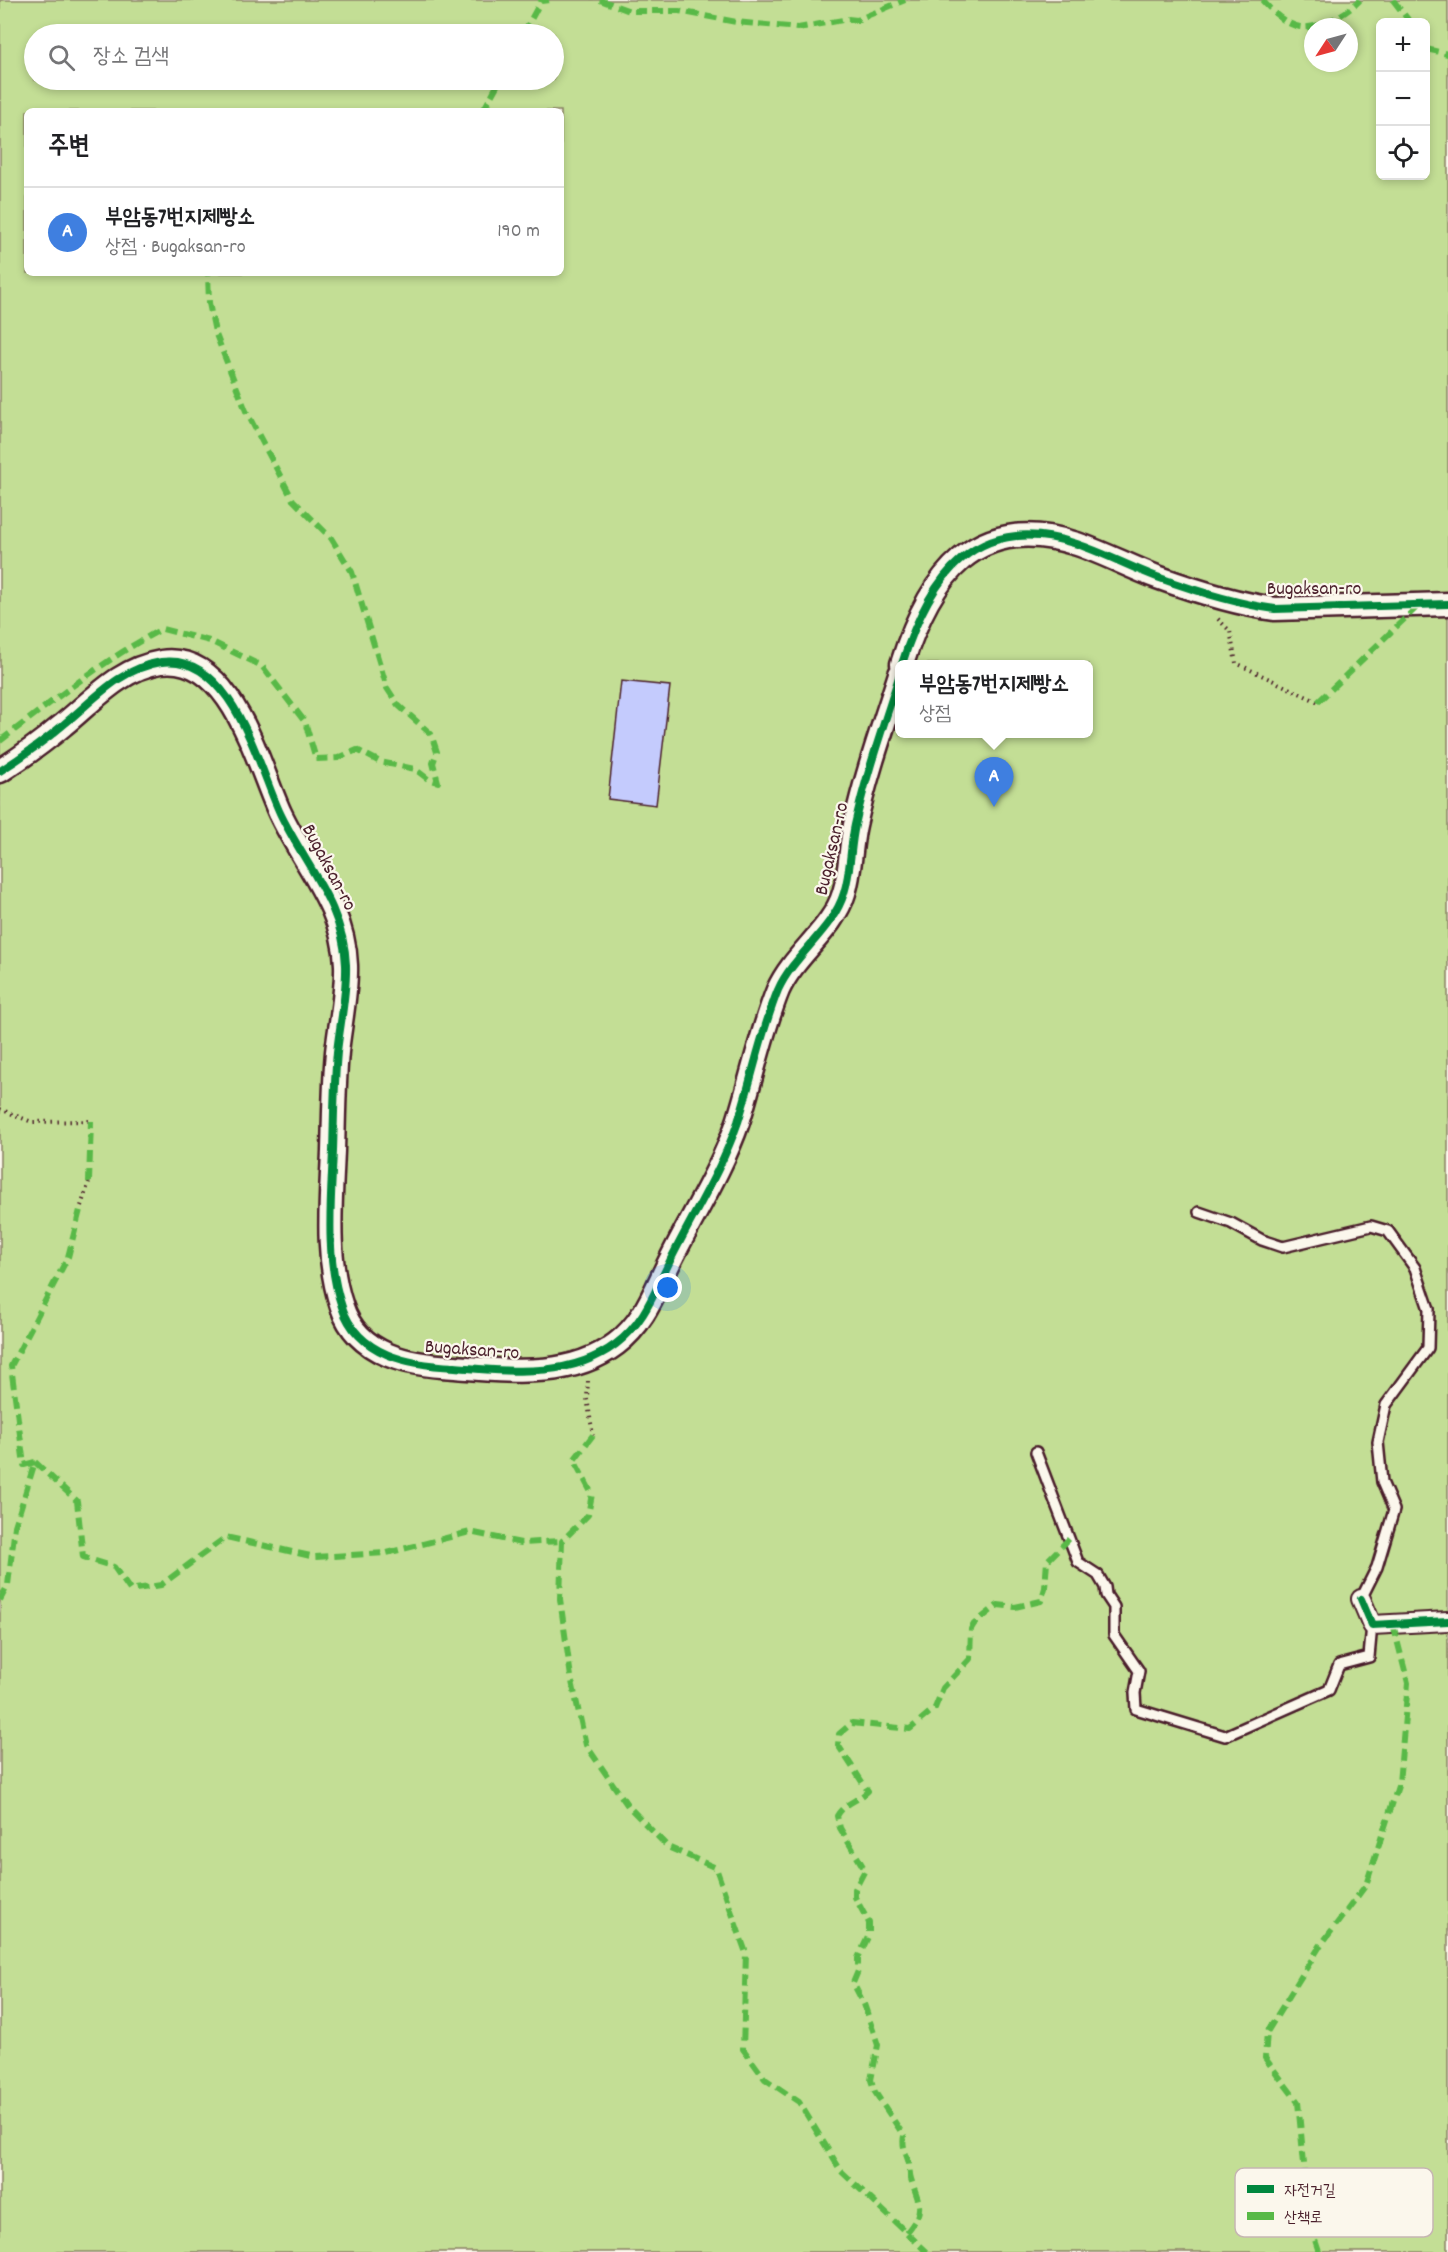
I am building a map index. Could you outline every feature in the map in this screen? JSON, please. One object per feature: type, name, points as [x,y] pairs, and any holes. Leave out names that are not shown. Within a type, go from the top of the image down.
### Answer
[{"type":"street","name":"Bugaksan-ro","points":[[904,660],[922,613],[952,566],[964,554],[992,539],[1023,535],[1076,544],[1158,578],[1247,605],[1275,609],[1448,604]]},
{"type":"street","name":"Bugaksan-ro","points":[[0,771],[66,723],[105,687],[126,674],[148,665],[169,661],[187,666],[208,677],[228,699],[248,730],[279,812],[324,889],[341,927],[346,966],[336,1058],[331,1249],[343,1312],[364,1342],[378,1351],[419,1365],[532,1371],[563,1368],[590,1360],[633,1330],[648,1309],[712,1183],[736,1125],[779,988],[793,966],[833,916],[844,893],[855,825],[895,691]]},
{"type":"street","points":[[1361,1599],[1372,1625],[1448,1621]]},
{"type":"lane","points":[[1199,1212],[1231,1223],[1262,1240],[1283,1247],[1371,1226],[1388,1231],[1415,1268],[1429,1309],[1428,1348],[1386,1405],[1378,1442],[1382,1482],[1394,1510],[1377,1567],[1361,1599]]},
{"type":"lane","points":[[1036,1452],[1078,1562],[1098,1575],[1114,1607],[1114,1635],[1139,1671],[1135,1693],[1137,1709],[1225,1736],[1329,1690],[1339,1665],[1369,1657],[1372,1625]]},
{"type":"path","points":[[1214,614],[1230,631],[1236,663],[1318,702]]},
{"type":"path","points":[[0,1109],[32,1122],[91,1121]]},
{"type":"path","points":[[81,1206],[89,1182]]},
{"type":"path","points":[[590,1360],[587,1398],[593,1435]]},
{"type":"green space","points":[[0,0],[1448,0],[1448,2252],[0,2252]]},
{"type":"building","points":[[621,681],[670,686],[656,805],[608,799]]},
{"type":"marked path","points":[[528,24],[541,1],[549,0]]},
{"type":"marked path","points":[[600,0],[630,11],[679,11],[736,22],[798,28],[848,19],[857,20],[905,0]]},
{"type":"marked path","points":[[1262,0],[1274,13],[1300,27],[1316,26],[1333,20],[1360,0]]},
{"type":"marked path","points":[[1393,0],[1407,18]]},
{"type":"marked path","points":[[1430,50],[1448,54]]},
{"type":"marked path","points":[[485,108],[495,90]]},
{"type":"marked path","points":[[0,741],[99,668],[162,629],[210,641],[262,666],[305,722],[316,759],[338,758],[357,750],[380,762],[415,769],[428,779],[438,782],[433,763],[437,752],[431,734],[398,705],[387,688],[352,572],[331,538],[293,500],[246,411],[215,332],[209,303],[208,276]]},
{"type":"marked path","points":[[1318,702],[1419,605]]},
{"type":"marked path","points":[[89,1182],[91,1121]]},
{"type":"marked path","points":[[35,1462],[24,1465],[11,1366],[68,1257],[81,1206]]},
{"type":"marked path","points":[[593,1435],[574,1460],[592,1494],[588,1515],[562,1541],[560,1599],[571,1677],[586,1745],[628,1806],[668,1847],[716,1868],[746,1953],[743,2049],[765,2079],[799,2102],[841,2171],[927,2252]]},
{"type":"marked path","points":[[35,1462],[77,1501],[83,1557],[114,1567],[130,1590],[161,1585],[226,1537],[315,1557],[387,1553],[470,1532],[521,1543],[562,1541]]},
{"type":"marked path","points":[[0,1600],[8,1585],[15,1526],[35,1462]]},
{"type":"marked path","points":[[907,2232],[917,2218],[919,2206],[910,2177],[904,2136],[875,2092],[871,2080],[878,2045],[864,2004],[853,1983],[858,1971],[858,1958],[869,1935],[869,1923],[855,1897],[855,1889],[865,1870],[840,1828],[837,1816],[843,1808],[868,1791],[838,1745],[839,1734],[852,1723],[910,1729],[935,1708],[943,1688],[970,1659],[971,1629],[974,1624],[998,1605],[1015,1607],[1041,1601],[1045,1588],[1047,1561],[1069,1539]]},
{"type":"marked path","points":[[1304,2168],[1298,2102],[1265,2058],[1267,2032],[1320,1946],[1366,1885],[1399,1783],[1408,1683],[1393,1624]]},
{"type":"marked path","points":[[1314,2237],[1319,2252]]},
{"type":"cycle path","points":[[903,660],[926,604],[942,579],[961,559],[984,545],[1010,537],[1041,536],[1077,544],[1185,587],[1260,607],[1275,609],[1448,604]]},
{"type":"cycle path","points":[[0,771],[48,737],[120,678],[146,666],[161,662],[186,664],[206,675],[224,693],[239,716],[280,813],[331,904],[344,944],[346,976],[336,1064],[330,1210],[333,1269],[342,1307],[350,1324],[360,1337],[388,1355],[438,1366],[538,1370],[579,1363],[616,1344],[634,1327],[653,1296],[731,1140],[778,990],[785,977],[839,906],[848,876],[859,806],[895,690]]},
{"type":"cycle path","points":[[1361,1599],[1372,1625],[1448,1621]]},
{"type":"place","name":"부암동7번지제빵소","points":[[994,807]]}]
